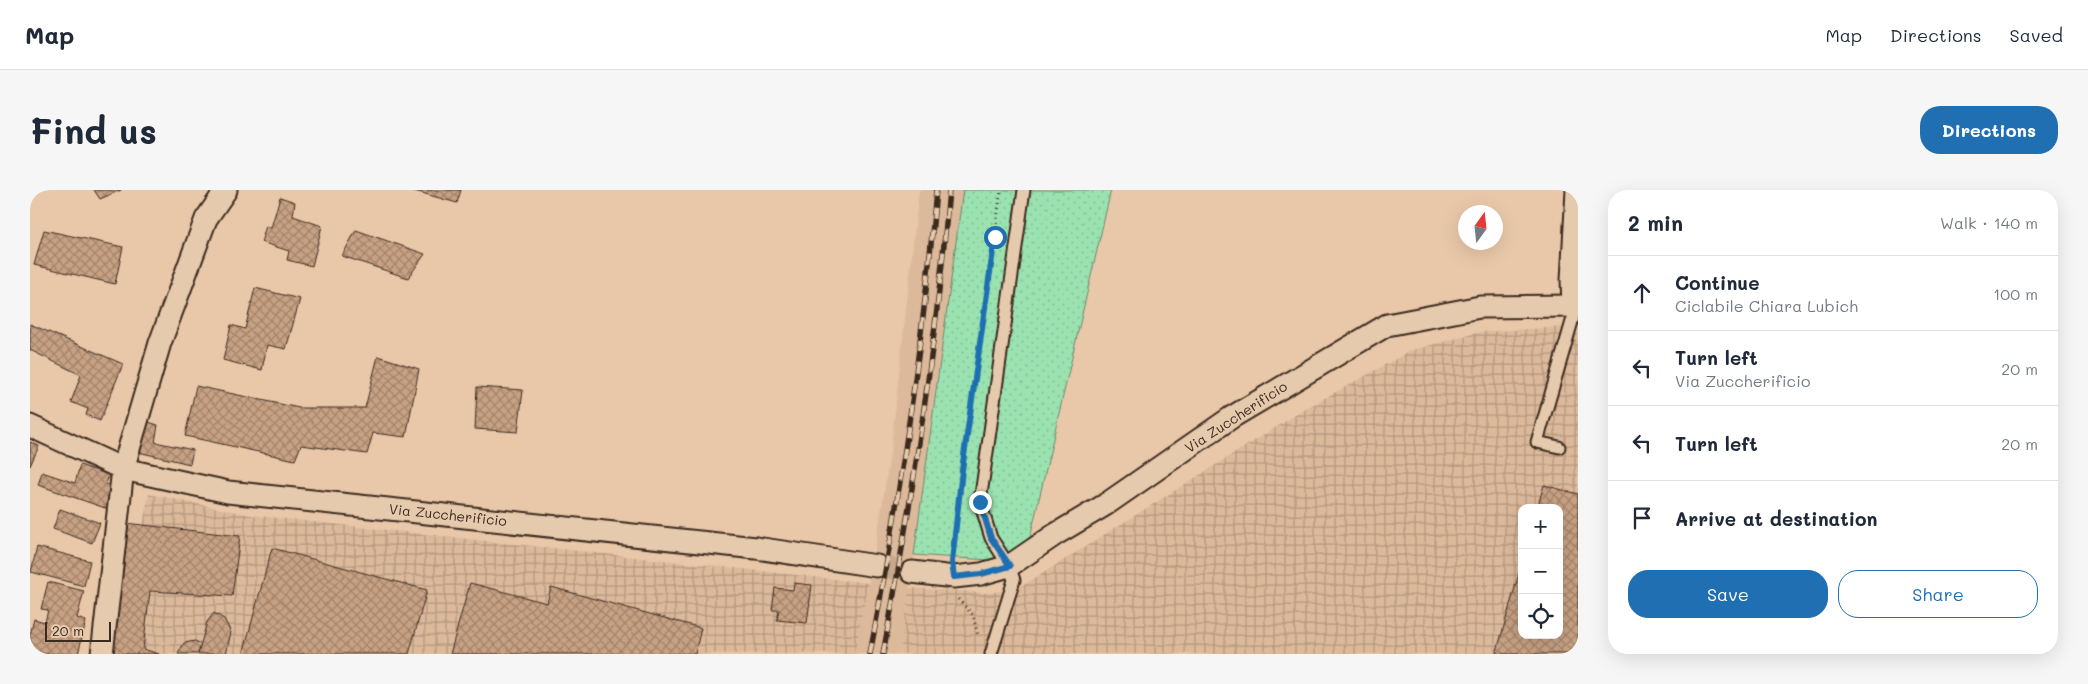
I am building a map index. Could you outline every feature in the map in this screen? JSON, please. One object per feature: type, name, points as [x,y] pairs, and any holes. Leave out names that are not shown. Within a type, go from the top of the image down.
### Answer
[{"type":"street","points":[[102,654],[123,469],[164,334],[206,219],[226,190]]},
{"type":"street","points":[[1575,306],[1572,280],[1577,190]]},
{"type":"street","name":"Via Zuccherificio","points":[[912,572],[954,577],[981,574],[1010,566],[1056,534],[1105,505],[1232,417],[1388,325],[1480,308],[1575,306]]},
{"type":"street","name":"Via Zuccherificio","points":[[30,426],[123,469],[228,492],[756,548],[876,566]]},
{"type":"lane","points":[[991,654],[1014,580],[1010,566],[991,538],[980,502],[1024,190]]},
{"type":"lane","points":[[1559,447],[1537,442],[1575,306]]},
{"type":"path","points":[[978,641],[973,615],[956,597],[952,562],[962,470],[1001,190]]},
{"type":"shaded area","points":[[919,190],[963,190],[914,555],[900,654],[854,654],[875,551],[891,447]]},
{"type":"shaded area","points":[[1578,326],[1578,654],[900,654],[909,588],[990,593],[1024,585],[1305,409],[1412,350],[1480,332]]},
{"type":"shaded area","points":[[149,494],[251,515],[869,583],[854,654],[117,654]]},
{"type":"green space","points":[[963,190],[1111,190],[1029,542],[1011,554],[988,560],[914,555]]},
{"type":"building","points":[[94,190],[121,190],[100,199]]},
{"type":"building","points":[[411,190],[461,190],[457,203]]},
{"type":"building","points":[[280,197],[295,202],[293,216],[322,226],[312,266],[287,260],[289,251],[261,242],[266,226],[271,228]]},
{"type":"building","points":[[44,230],[123,247],[115,284],[34,265]]},
{"type":"building","points":[[356,230],[425,254],[408,278],[342,256]]},
{"type":"building","points":[[255,288],[300,299],[286,349],[267,345],[262,370],[223,360],[231,325],[245,329]]},
{"type":"building","points":[[30,324],[123,364],[100,421],[86,415],[88,409],[71,402],[81,375],[30,350]]},
{"type":"building","points":[[378,356],[419,369],[406,437],[373,433],[367,454],[301,445],[295,460],[185,436],[196,386],[299,408],[365,408]]},
{"type":"building","points":[[477,387],[523,390],[518,432],[475,429]]},
{"type":"building","points":[[145,421],[158,425],[155,442],[193,450],[190,464],[138,452]]},
{"type":"building","points":[[30,442],[39,446],[30,466]]},
{"type":"building","points":[[80,465],[109,475],[106,484],[116,487],[108,509],[38,485],[42,472],[75,483]]},
{"type":"building","points":[[1544,485],[1578,494],[1578,654],[1496,654],[1518,577],[1518,639],[1563,639],[1563,504],[1538,504]]},
{"type":"building","points":[[60,509],[100,523],[92,543],[53,529]]},
{"type":"building","points":[[125,523],[240,536],[232,596],[150,591],[143,649],[159,654],[110,654]]},
{"type":"building","points":[[37,547],[90,561],[84,586],[31,572]]},
{"type":"building","points":[[272,548],[427,590],[409,654],[243,654]]},
{"type":"building","points":[[48,582],[84,591],[77,618],[86,621],[78,654],[30,654],[30,635],[34,619],[45,622],[48,610],[41,609]]},
{"type":"building","points":[[470,583],[547,603],[551,587],[701,628],[695,654],[450,654]]},
{"type":"building","points":[[794,583],[812,585],[807,623],[777,620],[779,610],[772,610],[775,588],[793,590]]},
{"type":"building","points":[[214,613],[224,619],[231,632],[226,654],[198,654],[207,622]]},
{"type":"building","points":[[195,641],[201,644],[198,654],[178,654],[184,643]]},
{"type":"tunnel","points":[[877,566],[912,572]]},
{"type":"railway","points":[[870,654],[891,539],[909,423],[931,248],[936,190]]},
{"type":"railway","points":[[883,654],[904,539],[922,423],[944,248],[949,190]]},
{"type":"route","points":[[980,502],[991,538],[1010,566],[981,574],[954,577],[952,562],[962,470],[995,237]]}]
